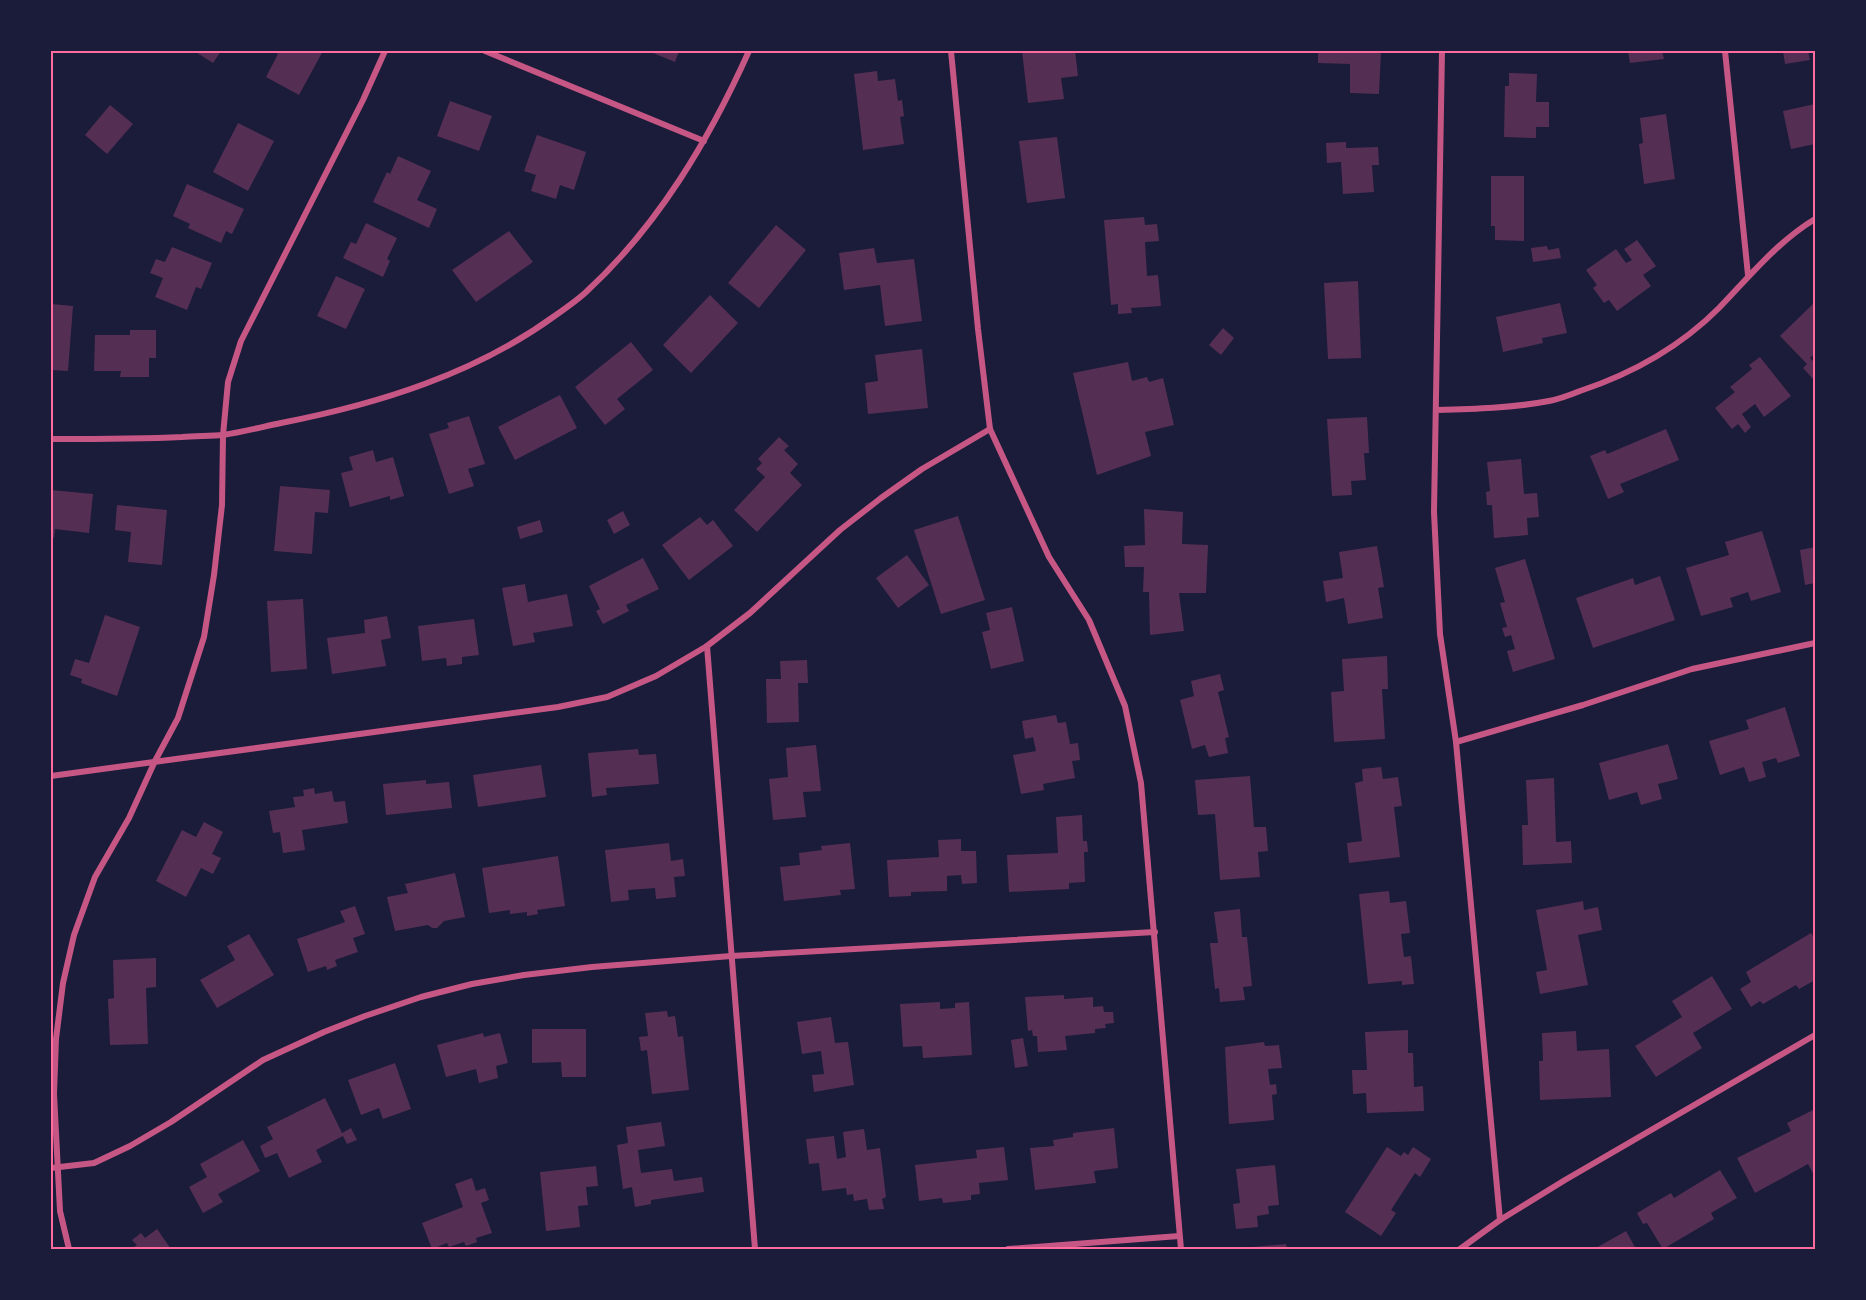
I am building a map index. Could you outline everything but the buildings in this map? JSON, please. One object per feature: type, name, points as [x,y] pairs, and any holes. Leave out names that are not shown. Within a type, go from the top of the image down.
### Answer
[{"type":"street","points":[[69,1249],[60,1212],[54,1168],[54,1094],[56,1039],[63,983],[74,935],[95,877],[129,818],[178,718],[204,637],[222,505],[223,435],[228,382],[241,341],[363,100],[385,51]]},
{"type":"street","points":[[485,51],[704,141]]},
{"type":"street","points":[[51,439],[144,439],[223,435],[311,417],[379,399],[436,381],[495,354],[539,327],[584,294],[628,249],[669,196],[704,141],[749,51]]},
{"type":"street","points":[[951,51],[990,429],[1049,557],[1089,620],[1125,706],[1141,783],[1181,1249]]},
{"type":"street","points":[[1442,51],[1434,512],[1440,634],[1456,742],[1500,1220]]},
{"type":"street","points":[[1725,51],[1748,275]]},
{"type":"street","points":[[1436,410],[1493,408],[1551,401],[1606,382],[1650,360],[1689,336],[1719,308],[1748,275],[1802,227],[1815,219]]},
{"type":"street","points":[[51,776],[558,707],[607,697],[656,676],[707,646],[750,613],[840,530],[881,498],[922,469],[990,429]]},
{"type":"street","points":[[1456,742],[1583,705],[1692,669],[1815,643]]},
{"type":"street","points":[[707,646],[755,1249]]},
{"type":"street","points":[[54,1168],[94,1163],[130,1146],[171,1122],[263,1060],[365,1016],[421,997],[472,984],[592,966],[1155,932]]},
{"type":"street","points":[[1460,1249],[1500,1220],[1575,1174],[1815,1035]]},
{"type":"street","points":[[1008,1249],[1179,1236]]}]
